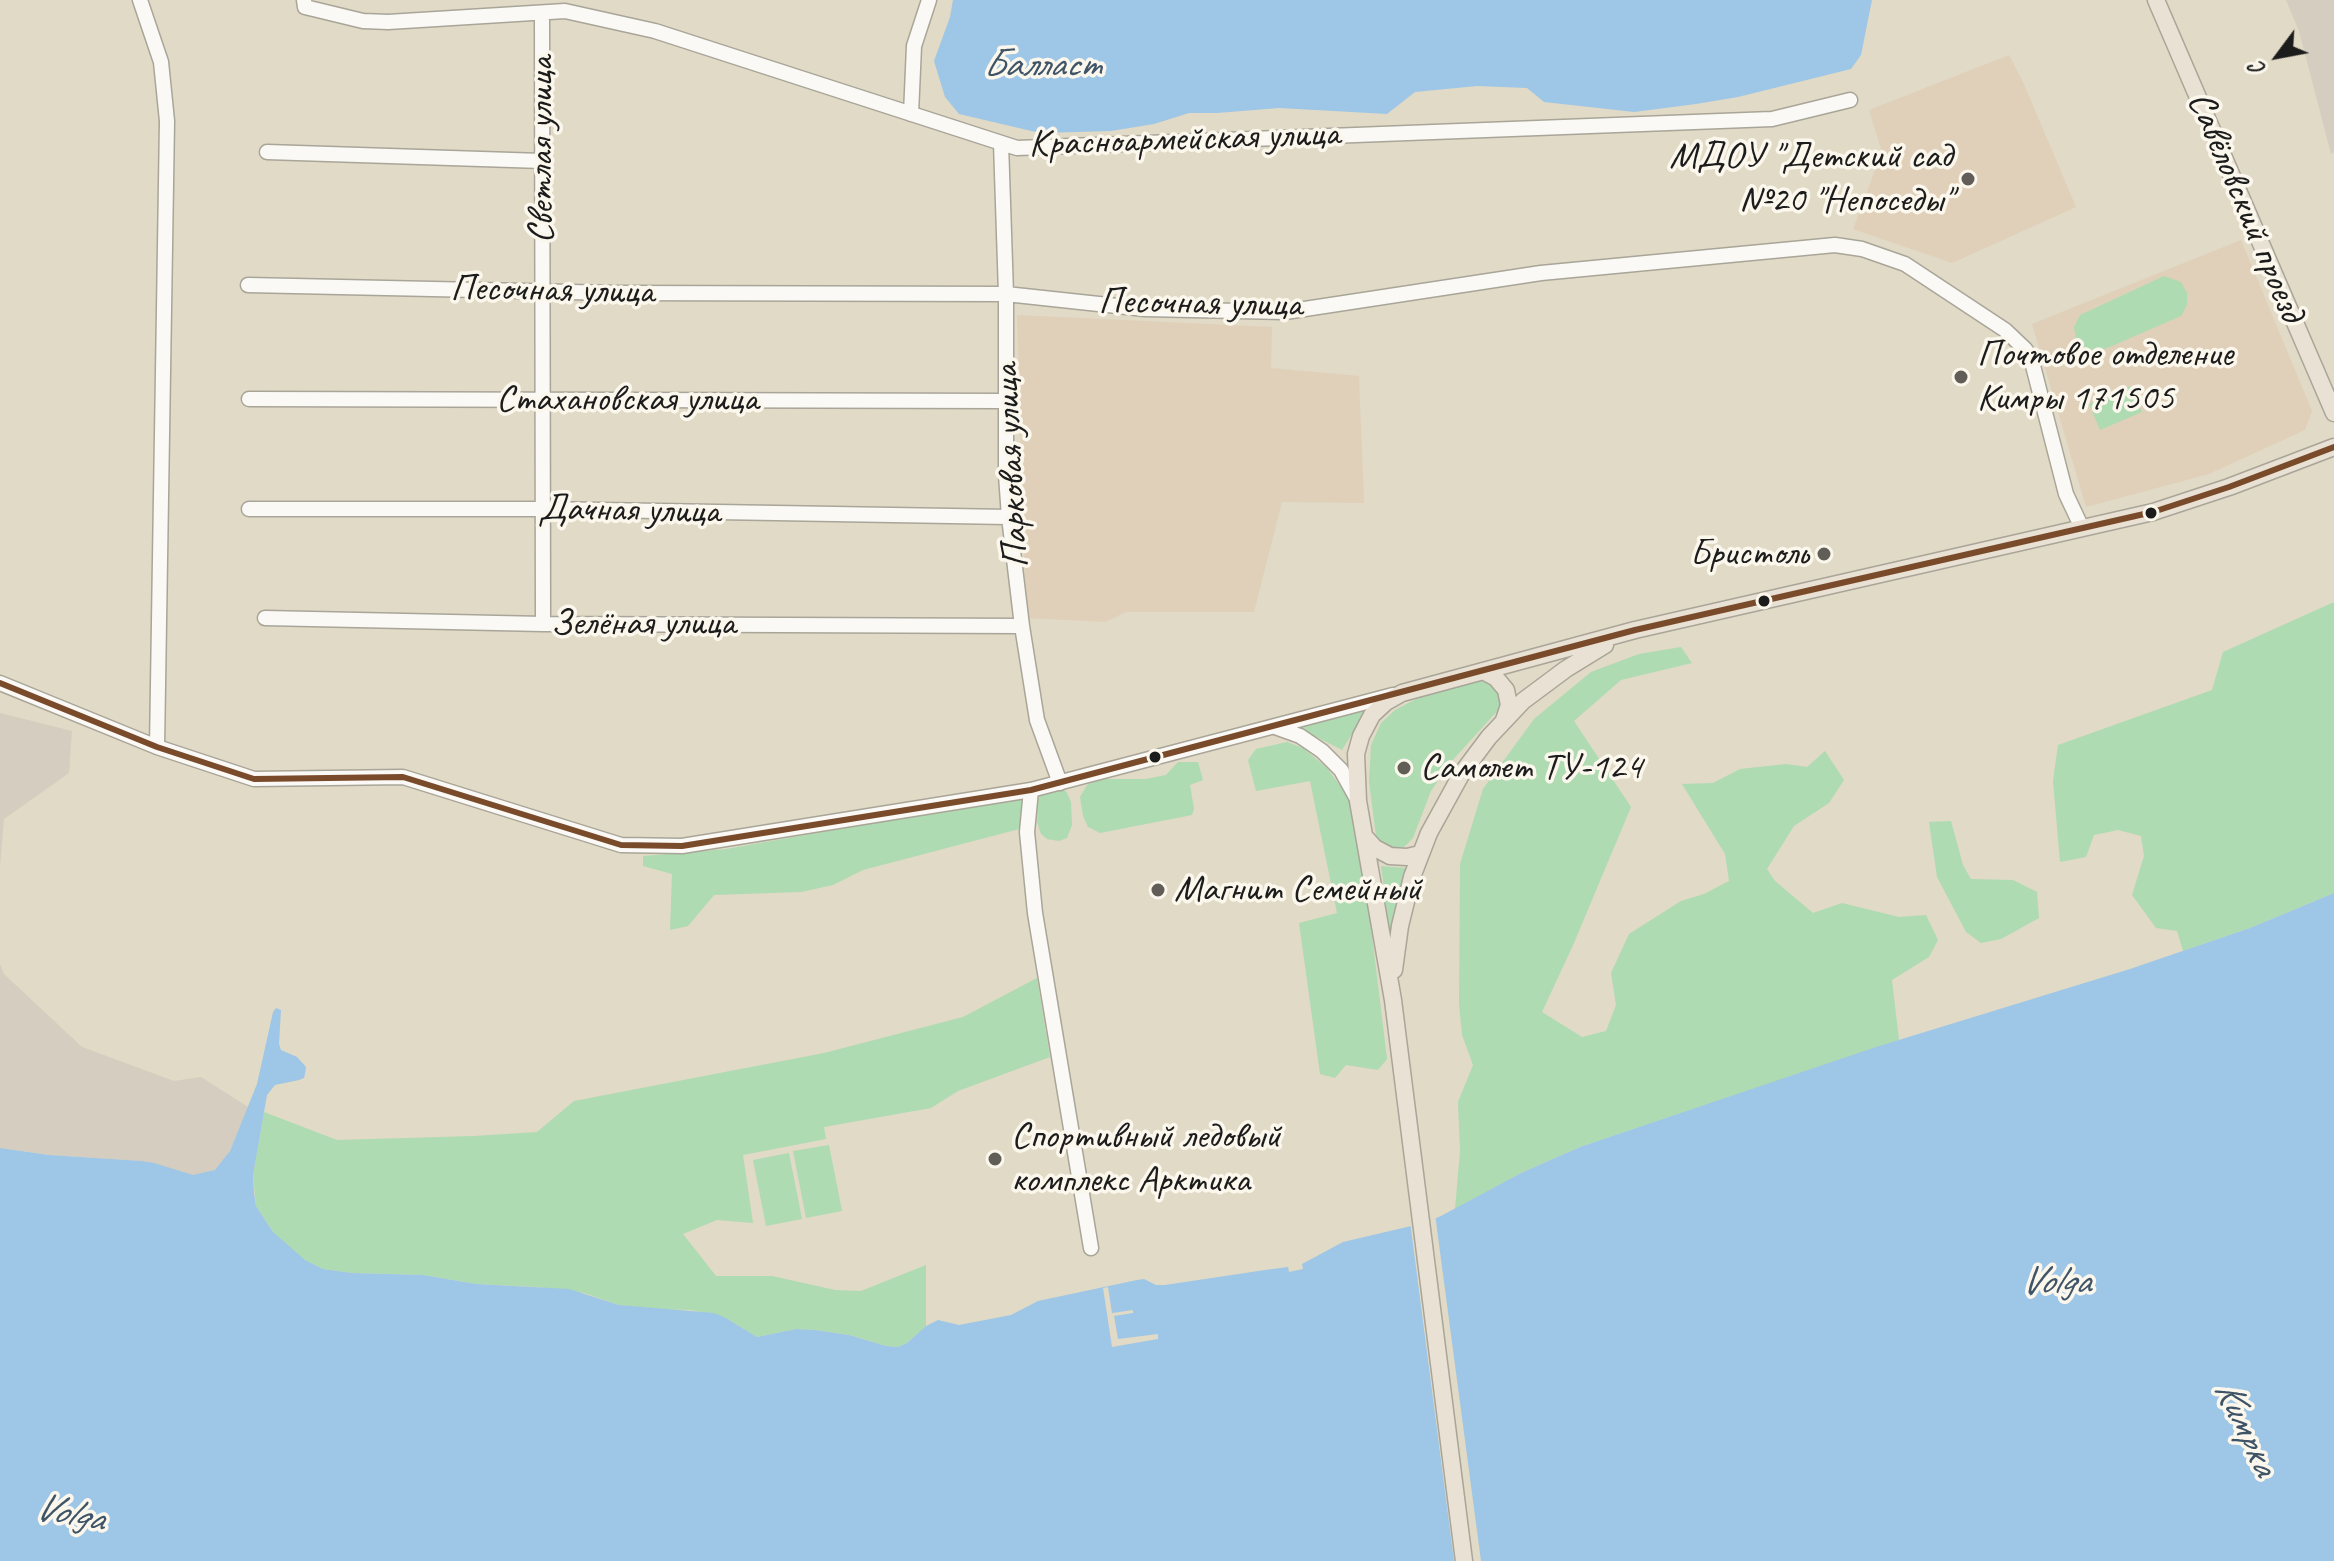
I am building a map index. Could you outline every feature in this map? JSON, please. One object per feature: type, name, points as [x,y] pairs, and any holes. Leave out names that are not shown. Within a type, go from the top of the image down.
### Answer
[{"type":"main road","name":"Савёловский проезд","points":[[2156,0],[2334,413]]},
{"type":"main road","points":[[1464,1561],[1393,1000],[1358,801],[1355,763],[1359,740],[1375,712],[1402,693],[1635,630],[2153,512],[2334,447]]},
{"type":"main road","points":[[1393,1000],[1400,926],[1420,854],[1439,812],[1462,773],[1504,720],[1534,693],[1566,669],[1635,630]]},
{"type":"main road","points":[[1483,671],[1496,678],[1506,690],[1509,705],[1504,720]]},
{"type":"main road","points":[[1366,838],[1375,848],[1390,856],[1420,854]]},
{"type":"street","points":[[140,0],[161,62],[167,121],[157,747]]},
{"type":"street","name":"Красноармейская улица","points":[[304,0],[305,7],[363,21],[565,11],[655,31],[1017,148],[1772,119],[1850,100]]},
{"type":"street","points":[[911,114],[914,46],[929,0]]},
{"type":"street","name":"Светлая улица","points":[[542,13],[543,624]]},
{"type":"street","name":"Парковая улица","points":[[1001,143],[1009,517],[1037,720],[1060,783]]},
{"type":"street","points":[[267,152],[542,161]]},
{"type":"street","name":"Песочная улица","points":[[248,285],[542,292],[1006,294],[1145,309],[1285,312],[1541,273],[1835,245],[1862,249],[1905,264],[2005,330],[2025,349],[2031,358],[2066,494],[2082,528]]},
{"type":"street","name":"Стахановская улица","points":[[249,399],[1006,401]]},
{"type":"street","name":"Дачная улица","points":[[249,509],[542,509],[1009,517]]},
{"type":"street","name":"Зелёная улица","points":[[265,618],[543,624],[1022,626]]},
{"type":"street","points":[[0,683],[157,747],[254,779],[403,777],[621,845],[682,846],[1031,790],[1402,693]]},
{"type":"street","points":[[1275,726],[1308,740],[1329,757],[1346,777],[1358,801]]},
{"type":"street","points":[[1031,790],[1027,832],[1033,905],[1091,1248]]},
{"type":"shaded area","points":[[2286,0],[2334,0],[2334,152],[2331,154],[2299,31]]},
{"type":"shaded area","name":"МДОУ \"Детский сад №20 \"Непоседы\"","points":[[2009,55],[2076,207],[1952,263],[1853,229],[1882,152],[1869,110]]},
{"type":"shaded area","points":[[2241,240],[2312,411],[2305,430],[2209,474],[2086,507],[2032,324]]},
{"type":"shaded area","points":[[1017,315],[1272,327],[1271,368],[1359,376],[1364,503],[1282,502],[1254,612],[1126,612],[1105,622],[1026,618]]},
{"type":"shaded area","points":[[0,713],[72,731],[69,773],[4,819],[0,867]]},
{"type":"shaded area","points":[[0,964],[4,974],[82,1047],[174,1081],[201,1077],[248,1107],[224,1162],[215,1170],[193,1176],[142,1161],[49,1155],[0,1148]]},
{"type":"green space","points":[[2164,276],[2181,282],[2187,293],[2187,305],[2181,316],[2105,349],[2092,351],[2080,345],[2074,327],[2080,315]]},
{"type":"green space","points":[[2131,386],[2142,412],[2100,430],[2089,404]]},
{"type":"green space","points":[[2334,602],[2334,893],[2250,928],[2183,951],[2177,931],[2156,928],[2132,895],[2144,856],[2141,836],[2118,830],[2094,835],[2086,857],[2060,862],[2053,781],[2058,745],[2212,690],[2223,652]]},
{"type":"green space","points":[[1681,647],[1692,663],[1621,680],[1574,721],[1631,807],[1542,1012],[1582,1037],[1606,1031],[1616,1005],[1611,973],[1629,934],[1681,901],[1729,881],[1725,854],[1682,784],[1713,783],[1740,769],[1786,764],[1807,767],[1825,751],[1844,780],[1829,803],[1794,826],[1767,869],[1775,881],[1813,913],[1842,903],[1899,917],[1926,915],[1938,940],[1929,957],[1892,980],[1899,1040],[1580,1147],[1521,1173],[1455,1209],[1460,1151],[1458,1102],[1473,1065],[1462,1035],[1459,1004],[1460,864],[1483,789],[1534,719],[1591,672],[1639,654]]},
{"type":"green space","points":[[1486,680],[1496,686],[1502,696],[1500,708],[1450,763],[1431,791],[1413,838],[1404,847],[1393,849],[1384,845],[1376,836],[1369,782],[1371,745],[1381,723],[1395,710],[1422,696]]},
{"type":"green space","points":[[1368,708],[1342,750],[1297,727]]},
{"type":"green space","points":[[1287,742],[1303,748],[1327,768],[1352,802],[1360,836],[1387,1059],[1378,1070],[1346,1065],[1335,1078],[1320,1074],[1299,923],[1337,913],[1310,781],[1256,791],[1248,760],[1256,749]]},
{"type":"green space","points":[[1178,762],[1198,762],[1203,780],[1190,785],[1192,815],[1100,833],[1088,827],[1080,797],[1087,785],[1100,779],[1146,779],[1166,775]]},
{"type":"green space","points":[[1056,786],[1066,791],[1071,802],[1072,825],[1067,838],[1059,841],[1047,839],[1041,834],[1037,822],[1038,799],[1044,790]]},
{"type":"green space","points":[[1026,796],[1023,828],[863,870],[833,885],[801,892],[714,895],[688,926],[670,930],[672,874],[643,866],[643,856],[726,849]]},
{"type":"green space","points":[[1951,821],[1963,865],[1971,879],[2013,880],[2037,892],[2039,918],[2001,939],[1981,943],[1966,932],[1937,877],[1929,822]]},
{"type":"green space","points":[[1381,866],[1406,868],[1391,942]]},
{"type":"green space","points":[[1037,978],[1050,1057],[958,1091],[931,1108],[824,1127],[826,1139],[743,1155],[753,1223],[717,1220],[683,1234],[716,1276],[772,1276],[835,1290],[861,1291],[926,1265],[926,1326],[898,1347],[815,1330],[796,1329],[757,1337],[726,1318],[691,1310],[619,1305],[584,1293],[476,1284],[423,1275],[323,1269],[288,1247],[273,1232],[256,1206],[253,1175],[264,1112],[337,1140],[537,1132],[574,1101],[824,1053],[963,1017]]},
{"type":"green space","points":[[829,1145],[842,1211],[806,1218],[793,1151]]},
{"type":"green space","points":[[789,1153],[802,1219],[766,1226],[753,1160]]},
{"type":"water","name":"Балласт","points":[[953,0],[1872,0],[1861,55],[1851,69],[1738,97],[1696,104],[1634,112],[1544,102],[1527,88],[1477,86],[1415,92],[1387,114],[1279,108],[1189,113],[1154,124],[1111,131],[1040,133],[959,114],[945,97],[934,61]]},
{"type":"water","name":"Volga","points":[[2334,893],[2334,1561],[0,1561],[0,1148],[49,1155],[142,1161],[193,1175],[215,1170],[230,1151],[257,1084],[276,1008],[281,1010],[281,1050],[297,1057],[306,1067],[304,1078],[275,1085],[267,1095],[253,1175],[254,1193],[256,1206],[273,1232],[305,1260],[323,1269],[352,1273],[423,1275],[476,1284],[569,1289],[619,1305],[714,1313],[757,1337],[796,1329],[815,1330],[898,1347],[938,1320],[959,1325],[1011,1315],[1038,1301],[1137,1280],[1165,1285],[1288,1267],[1289,1272],[1303,1269],[1302,1264],[1343,1242],[1424,1223],[1521,1173],[1580,1147],[1876,1047],[2130,969],[2250,928]]},
{"type":"pier","points":[[1435,1214],[1481,1561],[1454,1561],[1410,1221]]},
{"type":"pier","points":[[1108,1287],[1112,1313],[1133,1310],[1133,1313],[1114,1316],[1118,1339],[1158,1334],[1158,1339],[1112,1347],[1103,1288]]},
{"type":"transit line","points":[[0,683],[157,747],[254,779],[403,777],[621,845],[682,846],[1031,790],[1635,630],[2153,512],[2334,447]]},
{"type":"place","name":"МДОУ \"Детский сад №20 \"Непоседы\"","points":[[1968,179]]},
{"type":"place","name":"Почтовое отделение Кимры 171505","points":[[1961,377]]},
{"type":"place","name":"Бристоль","points":[[1824,554]]},
{"type":"place","name":"Самолет ТУ-124","points":[[1404,768]]},
{"type":"place","name":"Магнит Семейный","points":[[1158,890]]},
{"type":"place","name":"Спортивный ледовый комплекс Арктика","points":[[995,1159]]},
{"type":"water label","name":"Кимрка","points":[[2245,1428]]}]
